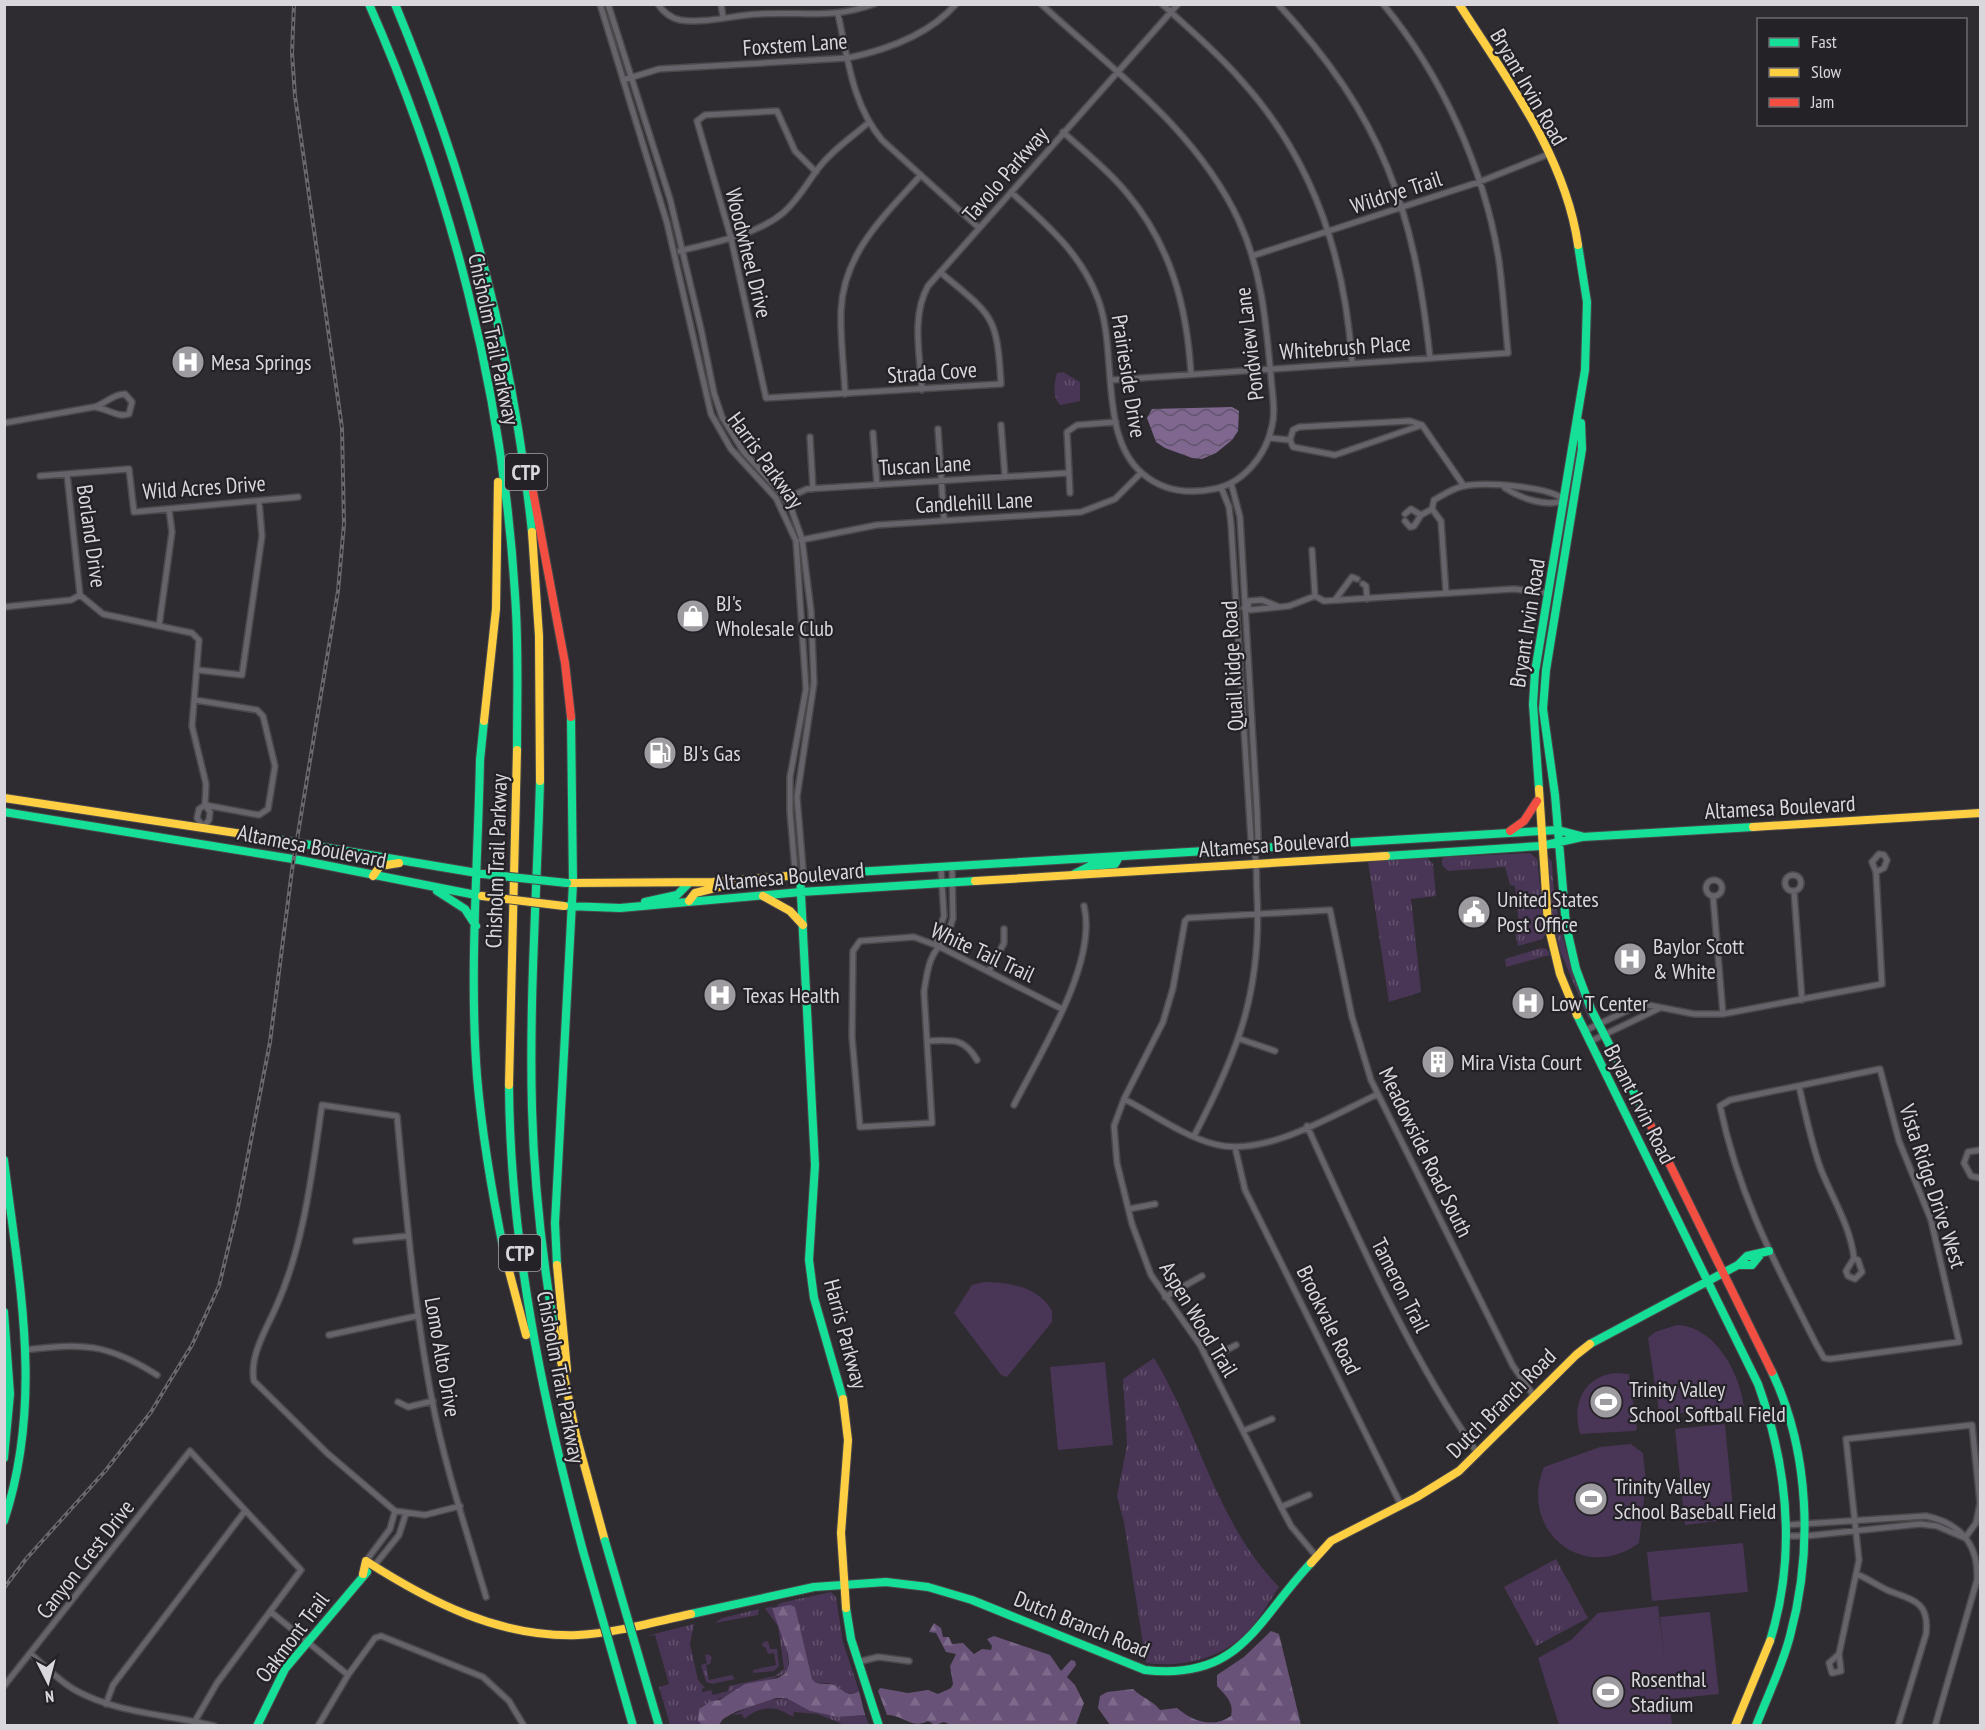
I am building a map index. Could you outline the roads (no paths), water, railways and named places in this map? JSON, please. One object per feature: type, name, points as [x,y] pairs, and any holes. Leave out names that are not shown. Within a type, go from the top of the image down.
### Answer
[{"type":"main road","name":"Chisholm Trail Parkway","points":[[369,4],[417,124],[450,226],[473,309],[498,441],[511,547],[517,629],[510,1062],[512,1160],[522,1275],[543,1394],[583,1551],[633,1725]]},
{"type":"main road","name":"Chisholm Trail Parkway","points":[[395,4],[461,176],[495,301],[522,440],[536,575],[540,673],[532,1036],[533,1145],[549,1300],[578,1444],[659,1725]]},
{"type":"main road","name":"Bryant Irvin Road","points":[[1459,4],[1534,123],[1549,154],[1565,193],[1576,230],[1584,280],[1587,334],[1580,403],[1582,449],[1548,593],[1535,672],[1533,704],[1541,846],[1551,942],[1563,982],[1589,1042],[1708,1281],[1769,1411],[1782,1462],[1787,1525],[1784,1579],[1773,1631],[1735,1725]]},
{"type":"main road","points":[[522,440],[546,549],[565,663],[572,729],[570,883],[555,1235],[558,1296],[578,1444]]},
{"type":"main road","points":[[498,441],[497,583],[481,740],[480,896],[476,928],[477,1075],[485,1156],[509,1274],[543,1394]]},
{"type":"main road","name":"Bryant Irvin Road","points":[[1569,501],[1546,670],[1543,709],[1558,830],[1561,889],[1570,948],[1579,979],[1604,1035],[1724,1272],[1786,1405],[1799,1462],[1806,1536],[1801,1587],[1792,1630],[1772,1690],[1756,1725]]},
{"type":"main road","name":"Altamesa Boulevard","points":[[4,798],[202,827],[480,874],[570,883],[734,882],[800,875],[941,869],[1508,832],[1558,830],[1582,837]]},
{"type":"main road","points":[[1508,832],[1524,821],[1538,799]]},
{"type":"main road","name":"Altamesa Boulevard","points":[[4,812],[200,843],[480,896],[568,906],[620,908],[801,891],[1541,846],[1582,837],[1980,813]]},
{"type":"main road","points":[[200,843],[202,827]]},
{"type":"main road","points":[[1072,875],[1081,868],[1115,864],[1119,857]]},
{"type":"main road","points":[[373,876],[375,868],[381,865],[412,862]]},
{"type":"main road","name":"Harris Parkway","points":[[800,875],[815,1165],[809,1260],[814,1298],[846,1408],[848,1440],[841,1533],[843,1583],[851,1639],[879,1725]]},
{"type":"main road","points":[[689,901],[695,893],[734,882]]},
{"type":"main road","points":[[620,908],[682,895],[689,883]]},
{"type":"main road","points":[[430,887],[465,909],[476,928]]},
{"type":"main road","points":[[762,896],[782,905],[803,926]]},
{"type":"main road","points":[[4,1160],[24,1350],[25,1429],[8,1494],[4,1521]]},
{"type":"main road","name":"Dutch Branch Road","points":[[366,1561],[410,1590],[457,1611],[506,1628],[550,1635],[587,1635],[813,1587],[843,1583],[907,1584],[972,1600],[1130,1665],[1162,1672],[1195,1668],[1214,1663],[1234,1652],[1254,1635],[1289,1586],[1331,1541],[1401,1505],[1459,1471],[1576,1354],[1599,1338],[1738,1265],[1747,1256],[1760,1255],[1769,1251]]},
{"type":"main road","points":[[4,1312],[10,1394],[4,1458]]},
{"type":"main road","points":[[8,1351],[24,1350]]},
{"type":"main road","name":"Oakmont Trail","points":[[363,1574],[366,1561]]},
{"type":"main road","name":"Oakmont Trail","points":[[257,1725],[273,1689],[363,1574],[374,1566]]},
{"type":"street","name":"Harris Parkway","points":[[600,4],[675,253],[711,414],[730,449],[776,498],[799,540],[806,689],[790,788],[795,870],[800,875],[803,868],[797,820],[798,788],[813,706],[813,655],[811,611],[799,540],[785,499],[773,481],[743,451],[722,417],[714,393],[682,251],[655,146],[608,4]]},
{"type":"street","points":[[658,4],[664,13],[682,21],[761,14],[838,14],[874,4]]},
{"type":"street","points":[[721,4],[723,17]]},
{"type":"street","name":"Foxstem Lane","points":[[623,80],[658,69],[848,58],[875,52],[929,26],[956,4]]},
{"type":"street","name":"Pondview Lane","points":[[1041,4],[1161,112],[1201,158],[1231,206],[1252,256],[1265,313],[1273,419],[1269,438],[1253,466],[1231,483],[1221,487]]},
{"type":"street","points":[[1162,4],[1221,58],[1265,109],[1306,174],[1329,231],[1346,299],[1352,362]]},
{"type":"street","name":"Tavolo Parkway","points":[[922,390],[919,306],[928,286],[1178,4]]},
{"type":"street","points":[[1278,4],[1303,31],[1356,103],[1385,158],[1403,208],[1420,275],[1430,358]]},
{"type":"street","points":[[1383,4],[1447,104],[1479,182]]},
{"type":"street","points":[[838,14],[855,96],[868,123],[979,228]]},
{"type":"street","name":"Woodwheel Drive","points":[[766,398],[731,238],[697,121],[699,117],[777,111],[795,152],[816,172]]},
{"type":"street","points":[[675,253],[756,230],[782,214],[801,195],[816,172],[835,150],[868,123]]},
{"type":"street","points":[[1064,132],[1125,190],[1158,238],[1181,296],[1188,334],[1191,374]]},
{"type":"street","name":"Wildrye Trail","points":[[1252,256],[1479,182],[1549,154]]},
{"type":"street","points":[[845,394],[841,311],[844,285],[852,260],[869,232],[921,175]]},
{"type":"street","name":"Whitebrush Place","points":[[1112,380],[1508,353],[1499,261],[1479,182]]},
{"type":"street","name":"Prairieside Drive","points":[[1011,192],[1063,241],[1086,273],[1104,316],[1116,422],[1121,442],[1141,473],[1160,485],[1176,490],[1201,491],[1221,487]]},
{"type":"street","name":"Strada Cove","points":[[766,398],[1001,384],[998,339],[992,321],[981,307],[940,272]]},
{"type":"street","points":[[4,423],[94,407],[120,394],[128,396],[132,402],[131,411],[122,416],[108,409],[94,407]]},
{"type":"street","points":[[1422,425],[1335,455],[1293,447],[1290,440],[1293,430],[1299,427],[1410,421],[1422,425],[1464,486]]},
{"type":"street","points":[[1070,493],[1066,436],[1070,429],[1077,425],[1116,422]]},
{"type":"street","points":[[1001,425],[1005,477]]},
{"type":"street","points":[[938,429],[944,520]]},
{"type":"street","points":[[873,434],[877,485]]},
{"type":"street","points":[[810,437],[813,489]]},
{"type":"street","points":[[1269,438],[1290,440]]},
{"type":"street","name":"Wild Acres Drive","points":[[40,476],[129,469],[134,512],[298,497]]},
{"type":"street","name":"Tuscan Lane","points":[[785,499],[802,490],[1068,473]]},
{"type":"street","name":"Candlehill Lane","points":[[799,540],[878,525],[1091,510],[1115,499],[1141,473]]},
{"type":"street","name":"Borland Drive","points":[[67,474],[80,595],[103,614],[192,633],[199,640],[192,726],[206,784],[205,805],[210,812],[208,820],[202,827],[197,819],[199,809],[205,805]]},
{"type":"street","name":"Quail Ridge Road","points":[[1231,483],[1240,517],[1246,607],[1258,839],[1254,848]]},
{"type":"street","points":[[1405,521],[1406,525],[1414,526],[1421,515],[1432,509],[1434,500],[1464,486],[1544,490],[1555,492],[1569,501]]},
{"type":"street","name":"Quail Ridge Road","points":[[1194,1136],[1240,1039],[1252,989],[1258,914],[1230,516],[1221,487]]},
{"type":"street","points":[[1505,488],[1521,497],[1556,504],[1569,501]]},
{"type":"street","points":[[1542,501],[1544,490]]},
{"type":"street","points":[[198,670],[242,675],[262,536],[259,501]]},
{"type":"street","points":[[159,626],[171,532],[169,509]]},
{"type":"street","points":[[1405,514],[1411,509],[1421,515]]},
{"type":"street","points":[[1432,509],[1441,521],[1446,593]]},
{"type":"street","points":[[1312,550],[1315,596]]},
{"type":"street","points":[[1335,600],[1352,577],[1357,579]]},
{"type":"street","points":[[1363,584],[1366,586],[1367,598]]},
{"type":"street","points":[[1315,596],[1324,601],[1514,589],[1548,593]]},
{"type":"street","points":[[4,607],[70,600],[80,595]]},
{"type":"street","points":[[1236,608],[1246,607],[1249,601],[1262,600],[1279,607],[1289,606],[1315,596]]},
{"type":"street","points":[[805,656],[813,655]]},
{"type":"street","points":[[195,700],[257,710],[263,716],[275,766],[268,809],[259,815],[205,805]]},
{"type":"street","points":[[790,788],[798,788]]},
{"type":"street","points":[[952,868],[953,918],[946,941],[938,946],[927,970],[924,992],[927,1041],[954,1040],[969,1047],[977,1060]]},
{"type":"street","points":[[938,946],[936,938],[944,916],[941,869]]},
{"type":"street","points":[[1584,1031],[1630,1010],[1648,1005],[1723,1014],[1882,984],[1876,872]]},
{"type":"street","points":[[1794,891],[1802,1000]]},
{"type":"street","points":[[1713,896],[1723,1014]]},
{"type":"street","points":[[1014,1105],[1079,973],[1089,924],[1084,906]]},
{"type":"street","name":"Meadowside Road South","points":[[1258,914],[1327,909],[1332,914],[1363,1058],[1378,1094],[1513,1366],[1534,1396]]},
{"type":"street","name":"Aspen Wood Trail","points":[[1258,914],[1191,917],[1185,921],[1173,988],[1163,1022],[1124,1099],[1113,1136],[1140,1250],[1165,1297],[1192,1332],[1208,1360],[1291,1526],[1316,1556]]},
{"type":"street","points":[[989,971],[1004,943],[1004,929]]},
{"type":"street","name":"White Tail Trail","points":[[927,1041],[932,1123],[860,1127],[852,1037],[853,951],[860,941],[914,937],[938,946],[1062,1009]]},
{"type":"street","points":[[1589,1042],[1660,1008]]},
{"type":"street","points":[[1630,1010],[1635,1020]]},
{"type":"street","points":[[1240,1039],[1275,1051]]},
{"type":"street","name":"Vista Ridge Drive West","points":[[1769,1251],[1824,1358],[1953,1345],[1959,1342],[1937,1242],[1921,1192],[1899,1142],[1880,1069],[1799,1086]]},
{"type":"street","points":[[1769,1251],[1741,1186],[1721,1104],[1799,1086],[1813,1145],[1828,1186],[1847,1226],[1854,1258]]},
{"type":"street","points":[[1124,1099],[1211,1144],[1235,1147],[1253,1146],[1276,1139],[1378,1094]]},
{"type":"street","name":"Lomo Alto Drive","points":[[395,1511],[327,1453],[254,1381],[252,1374],[255,1354],[278,1303],[300,1230],[322,1105],[397,1116],[417,1316],[432,1401],[486,1597]]},
{"type":"street","name":"Tameron Trail","points":[[1307,1126],[1392,1306],[1449,1412],[1478,1454]]},
{"type":"street","name":"Brookvale Road","points":[[1235,1147],[1245,1190],[1401,1505]]},
{"type":"street","points":[[1980,1150],[1968,1152],[1964,1163],[1971,1176],[1980,1178]]},
{"type":"street","points":[[1129,1209],[1155,1204]]},
{"type":"street","points":[[356,1241],[408,1236]]},
{"type":"street","points":[[1165,1297],[1202,1276]]},
{"type":"street","points":[[329,1335],[417,1316]]},
{"type":"street","points":[[24,1350],[68,1344],[96,1347],[133,1360],[157,1375]]},
{"type":"street","points":[[1208,1360],[1236,1345]]},
{"type":"street","points":[[398,1402],[408,1407],[432,1401]]},
{"type":"street","points":[[1243,1431],[1272,1419]]},
{"type":"street","points":[[1839,1654],[1857,1574],[1857,1530],[1846,1439],[1972,1425],[1980,1503],[1976,1523],[1965,1538]]},
{"type":"street","name":"Canyon Crest Drive","points":[[4,1686],[32,1654],[190,1451],[245,1511]]},
{"type":"street","points":[[1281,1507],[1309,1495]]},
{"type":"street","points":[[395,1511],[425,1515],[460,1506]]},
{"type":"street","points":[[106,1704],[113,1685],[245,1511],[301,1570],[213,1688],[195,1721]]},
{"type":"street","name":"Oakmont Trail","points":[[366,1561],[390,1529],[395,1511]]},
{"type":"street","name":"Oakmont Trail","points":[[374,1566],[399,1536],[406,1513]]},
{"type":"street","points":[[1787,1525],[1926,1516],[1946,1521],[1961,1530],[1976,1562],[1977,1580],[1935,1725]]},
{"type":"street","points":[[1787,1536],[1920,1524],[1937,1526],[1965,1538]]},
{"type":"street","points":[[1857,1574],[1885,1589],[1914,1599],[1927,1619],[1926,1634],[1898,1725]]},
{"type":"street","points":[[271,1612],[348,1675]]},
{"type":"street","points":[[318,1725],[348,1675],[375,1638],[381,1636],[483,1677],[509,1701],[524,1725]]},
{"type":"street","points":[[32,1654],[74,1689],[106,1704],[132,1712],[214,1725]]},
{"type":"street","points":[[858,1662],[878,1657],[909,1662]]},
{"type":"water","points":[[1232,407],[1239,411],[1238,431],[1232,440],[1216,453],[1202,459],[1192,458],[1165,448],[1156,442],[1147,418],[1152,409]]},
{"type":"railway","points":[[4,1588],[26,1559],[106,1470],[151,1412],[192,1345],[219,1286],[238,1207],[270,1042],[292,870],[338,591],[344,524],[342,428],[295,96],[292,53],[294,4]]},
{"type":"place","name":"Mesa Springs","points":[[188,362]]},
{"type":"place","name":"BJ's Wholesale Club","points":[[693,616]]},
{"type":"place","name":"BJ's Gas","points":[[660,753]]},
{"type":"place","name":"United States Post Office","points":[[1474,912]]},
{"type":"place","name":"Baylor Scott & White","points":[[1630,959]]},
{"type":"place","name":"Texas Health","points":[[720,995]]},
{"type":"place","name":"Low T Center","points":[[1528,1003]]},
{"type":"place","name":"Mira Vista Court","points":[[1438,1062]]},
{"type":"place","name":"Trinity Valley School Softball Field","points":[[1606,1402]]},
{"type":"place","name":"Trinity Valley School Baseball Field","points":[[1591,1499]]},
{"type":"place","name":"Rosenthal Stadium","points":[[1608,1692]]}]
